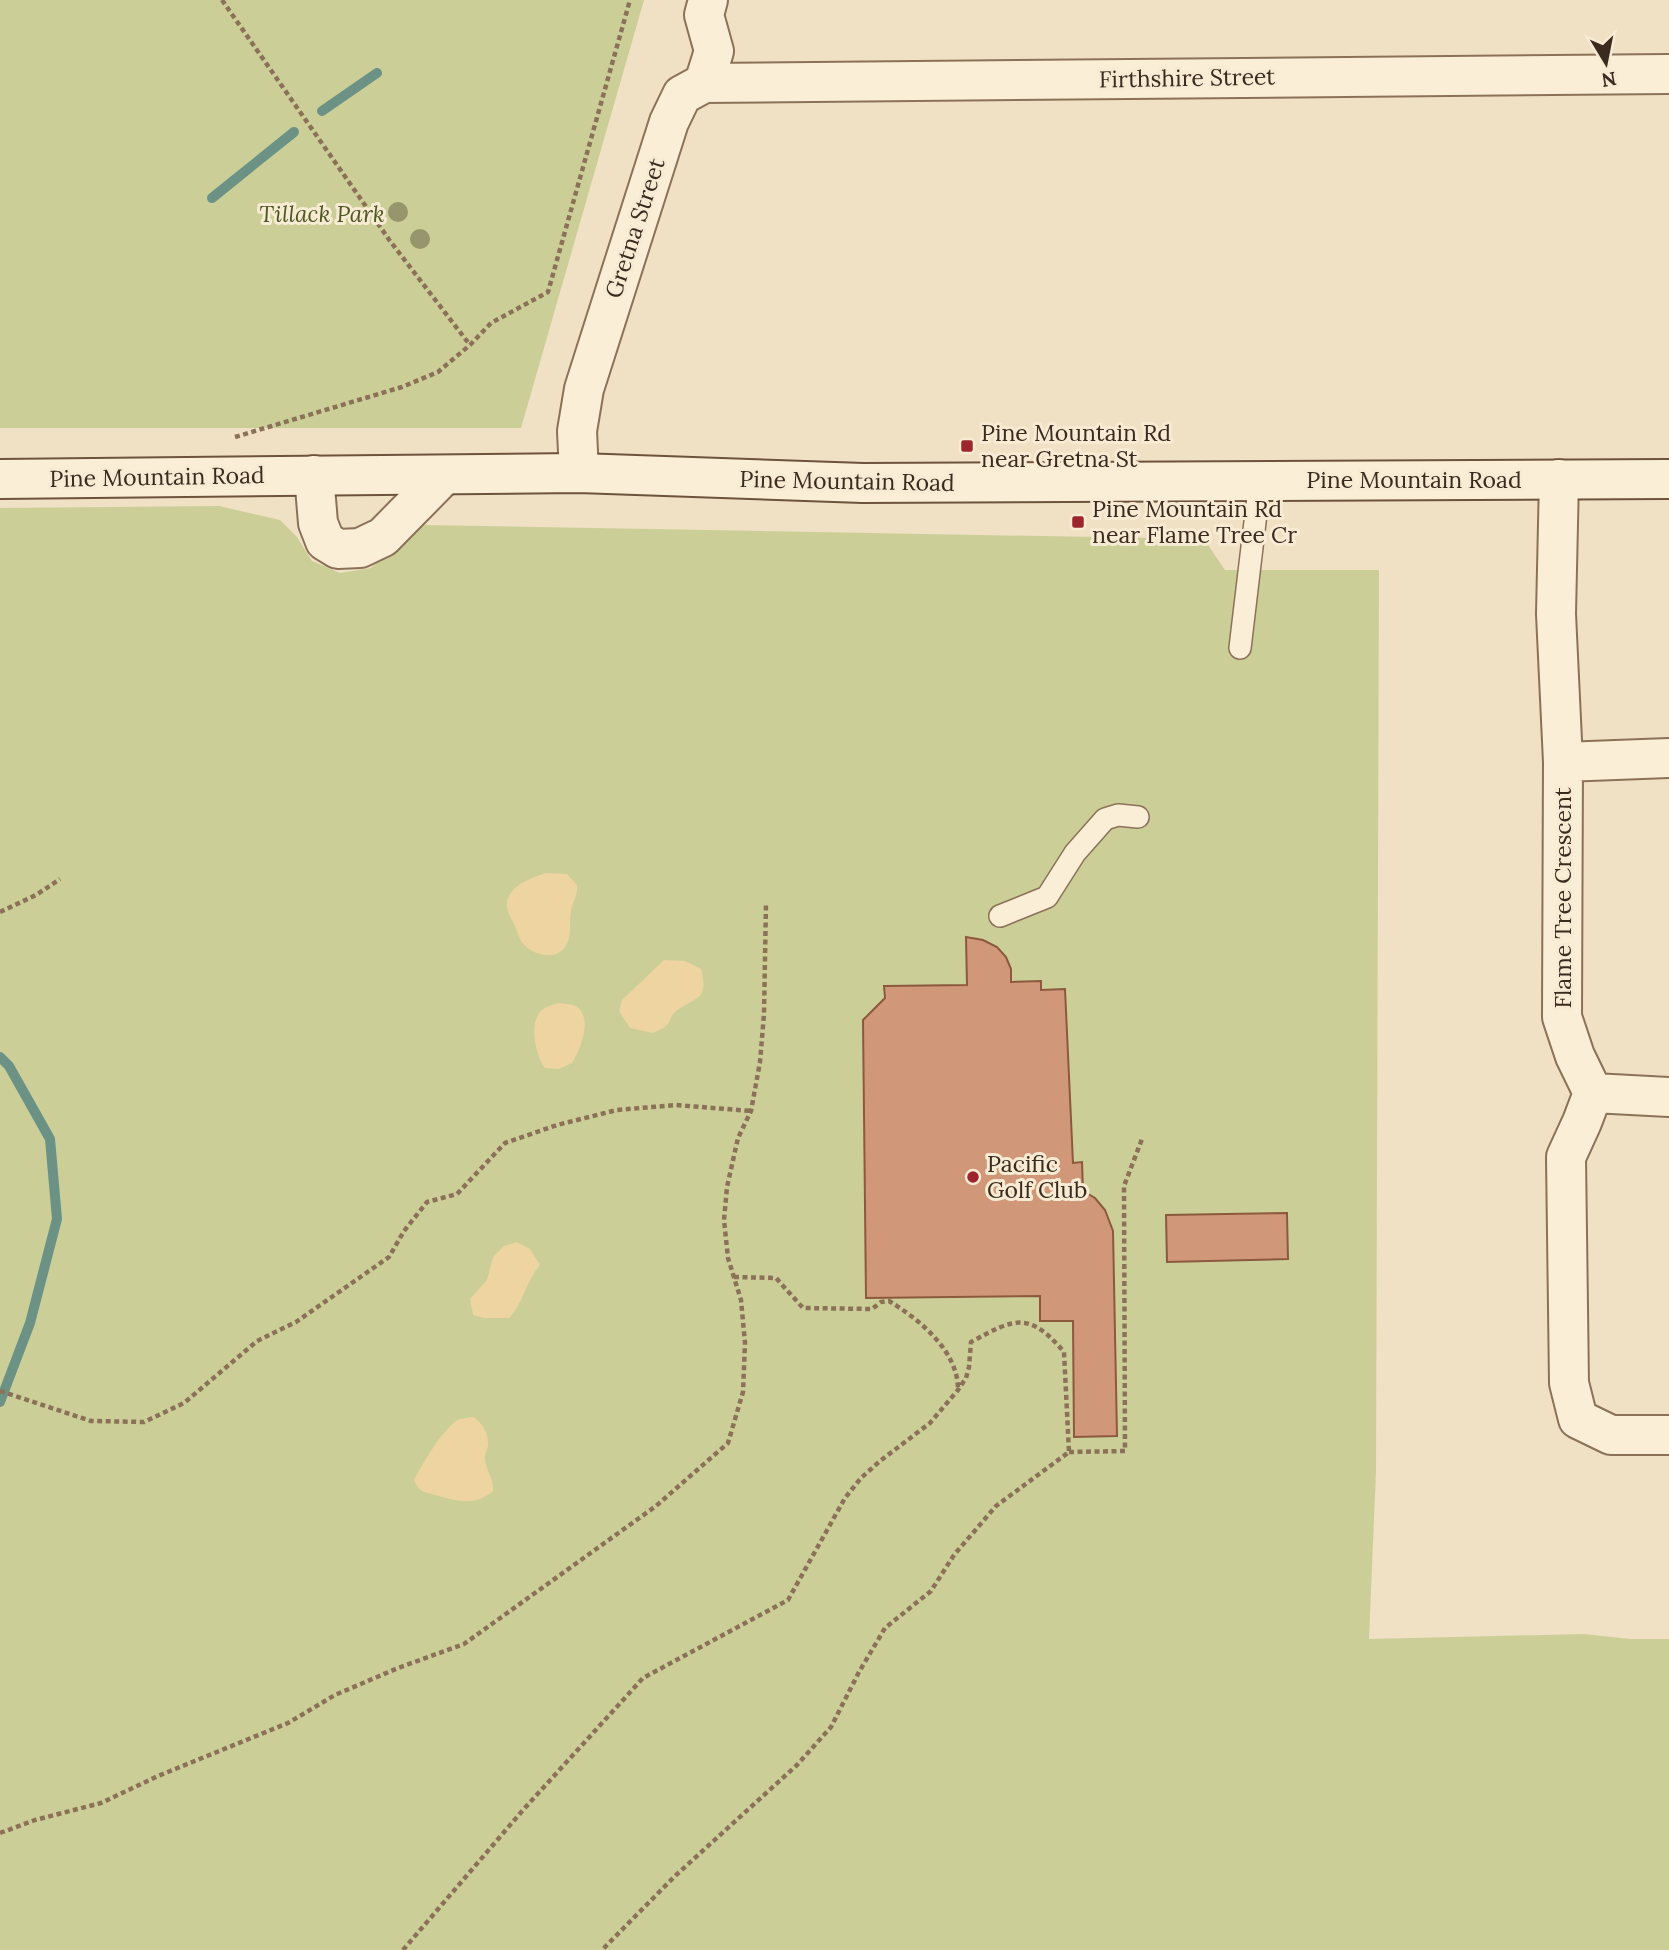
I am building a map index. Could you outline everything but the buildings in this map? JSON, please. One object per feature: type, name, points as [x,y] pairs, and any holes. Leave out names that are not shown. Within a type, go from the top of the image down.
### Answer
[{"type":"street","points":[[704,83],[714,51],[704,15],[708,0]]},
{"type":"street","name":"Firthshire Street","points":[[704,83],[1669,74]]},
{"type":"street","name":"Gretna Street","points":[[579,473],[578,431],[584,389],[656,162],[669,122],[682,95],[704,83]]},
{"type":"street","name":"Pine Mountain Road","points":[[0,480],[579,473],[863,484],[1669,479]]},
{"type":"street","points":[[314,475],[318,523],[325,541],[338,550],[360,548],[383,537],[444,475]]},
{"type":"street","name":"Flame Tree Crescent","points":[[1559,479],[1556,614],[1563,762],[1562,1017],[1575,1056],[1592,1093]]},
{"type":"street","points":[[1563,762],[1669,758]]},
{"type":"street","points":[[1669,1097],[1592,1093],[1566,1157],[1569,1383],[1578,1419],[1611,1435],[1669,1435]]},
{"type":"lane","points":[[1240,648],[1260,480]]},
{"type":"lane","points":[[1000,916],[1047,897],[1075,853],[1105,819],[1118,815],[1139,817]]},
{"type":"path","points":[[222,0],[390,241],[470,345]]},
{"type":"path","points":[[233,437],[402,387],[438,372],[491,323],[548,292],[630,0]]},
{"type":"path","points":[[0,912],[36,895],[60,879]]},
{"type":"path","points":[[0,1833],[35,1819],[100,1803],[158,1776],[288,1723],[335,1695],[464,1644],[656,1506],[728,1443],[743,1392],[745,1343],[741,1300],[728,1258],[724,1220],[727,1187],[738,1138],[751,1111],[760,1062],[764,1014],[766,903]]},
{"type":"path","points":[[0,1391],[91,1421],[144,1422],[184,1403],[257,1341],[296,1322],[389,1258],[404,1231],[427,1202],[457,1194],[505,1143],[557,1125],[617,1110],[676,1105],[751,1111]]},
{"type":"path","points":[[603,1950],[676,1876],[806,1756],[831,1727],[885,1628],[930,1591],[954,1555],[996,1506],[1069,1452],[1125,1451],[1124,1186],[1142,1139]]},
{"type":"path","points":[[734,1278],[776,1278],[803,1308],[872,1309],[881,1302],[889,1301],[928,1330],[941,1346],[956,1372],[958,1390]]},
{"type":"path","points":[[403,1950],[523,1810],[643,1678],[788,1600],[845,1498],[871,1470],[930,1423],[958,1390],[969,1367],[971,1342],[1003,1324],[1026,1322],[1039,1327],[1065,1352],[1069,1452]]},
{"type":"green space","name":"Tillack Park","points":[[0,0],[644,0],[521,428],[0,428]]},
{"type":"green space","name":"Pacific Golf Club","points":[[219,506],[280,520],[297,537],[312,561],[340,573],[371,568],[400,541],[425,525],[1204,539],[1225,570],[1379,570],[1376,1471],[1369,1639],[1584,1634],[1630,1639],[1669,1639],[1669,1950],[0,1950],[0,508]]},
{"type":"sand","points":[[546,873],[567,874],[577,885],[571,911],[569,940],[563,950],[551,955],[538,953],[525,946],[507,903],[509,896],[518,886]]},
{"type":"sand","points":[[664,960],[685,961],[701,969],[702,992],[695,1000],[676,1011],[667,1025],[653,1033],[630,1028],[619,1011],[622,1000]]},
{"type":"sand","points":[[559,1003],[576,1006],[581,1011],[584,1034],[572,1063],[559,1069],[545,1068],[537,1049],[534,1026],[541,1011]]},
{"type":"sand","points":[[517,1242],[530,1249],[540,1265],[518,1305],[509,1318],[473,1315],[470,1299],[487,1280],[493,1257],[504,1246]]},
{"type":"sand","points":[[473,1417],[486,1433],[488,1446],[485,1462],[493,1491],[479,1499],[465,1501],[422,1491],[414,1480],[444,1432],[456,1421]]},
{"type":"waterway","points":[[322,111],[377,73]]},
{"type":"waterway","points":[[212,198],[294,132]]},
{"type":"waterway","points":[[0,1057],[9,1066],[50,1139],[57,1219],[30,1323],[0,1402]]},
{"type":"place","name":"Pine Mountain Rd near Gretna St","points":[[967,446]]},
{"type":"place","name":"Pine Mountain Rd near Flame Tree Cr","points":[[1078,522]]},
{"type":"place","name":"Pacific Golf Club","points":[[973,1177]]}]
